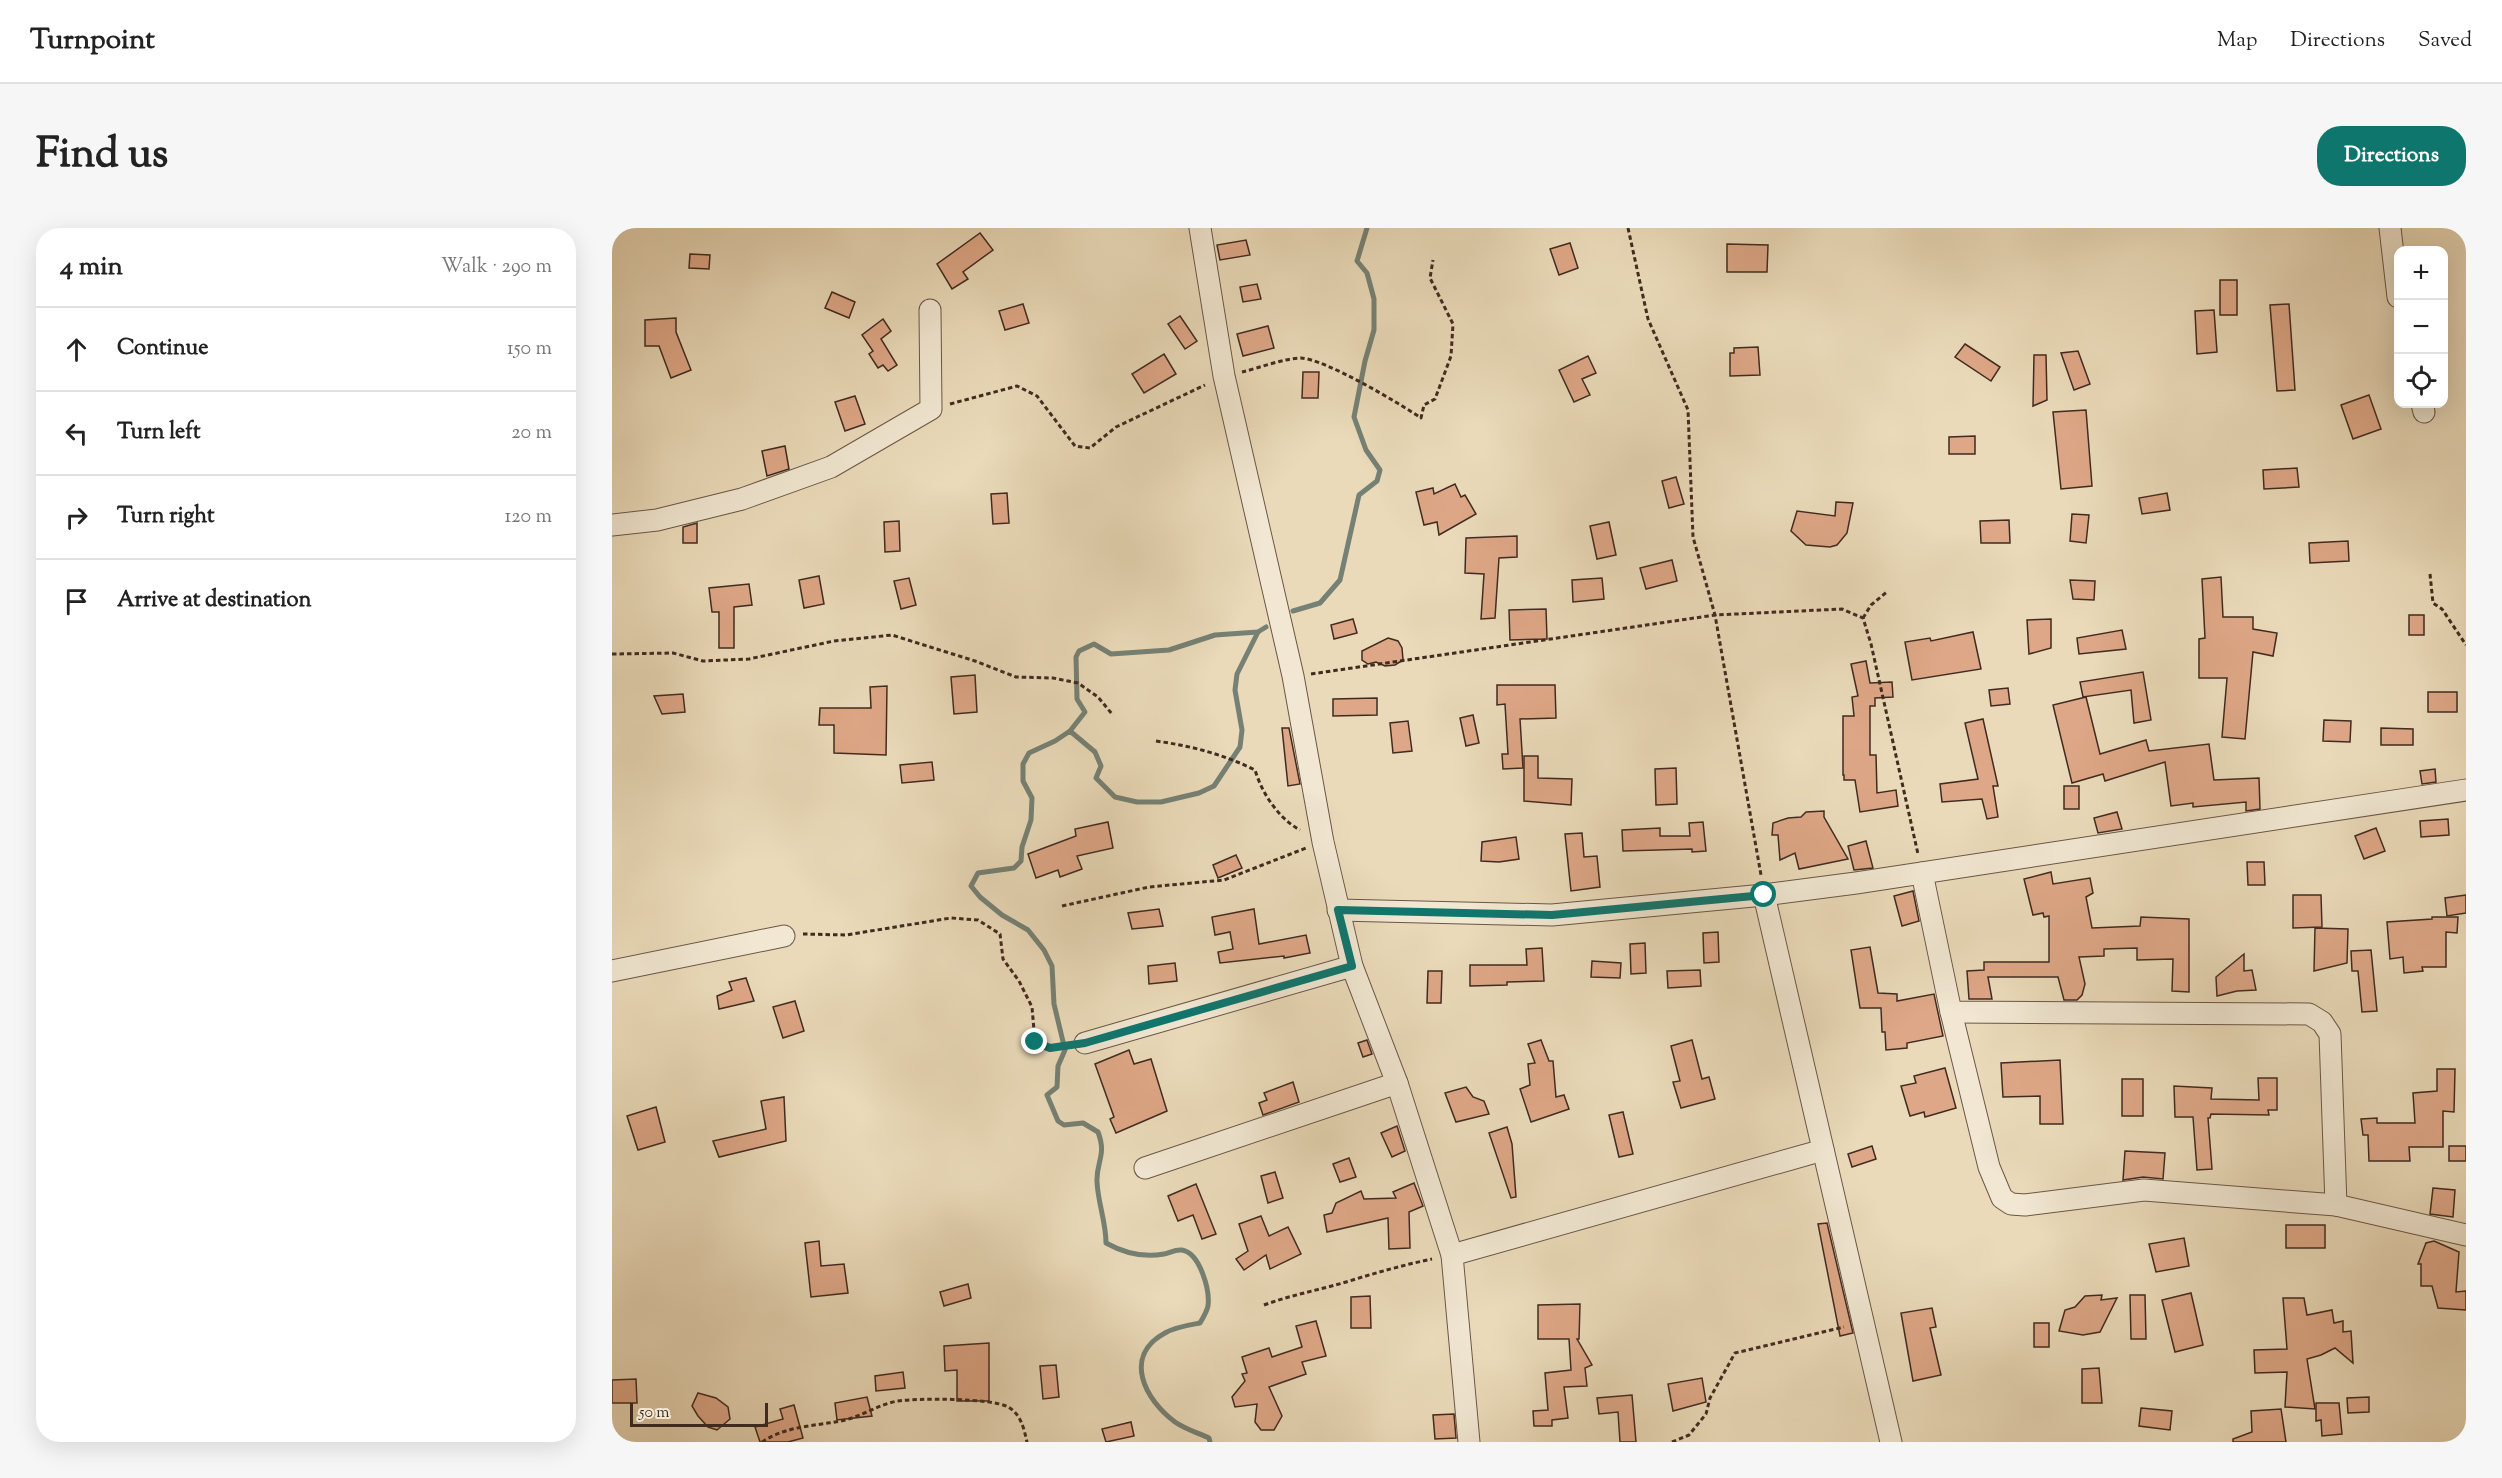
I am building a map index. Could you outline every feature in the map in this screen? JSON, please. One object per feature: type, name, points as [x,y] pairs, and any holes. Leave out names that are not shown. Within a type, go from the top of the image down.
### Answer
[{"type":"street","points":[[1200,228],[1224,376],[1293,676],[1323,842],[1338,910],[1352,966],[1397,1083],[1452,1255],[1469,1442]]},
{"type":"street","points":[[2390,228],[2394,262]]},
{"type":"street","points":[[612,525],[657,520],[732,502],[831,467],[931,409],[930,310]]},
{"type":"street","points":[[1338,910],[1552,915],[1764,895],[2466,790]]},
{"type":"street","points":[[1922,873],[1951,1012],[1989,1167],[2002,1198],[2011,1204],[2025,1206],[2144,1190],[2336,1205],[2466,1235]]},
{"type":"street","points":[[1764,895],[1891,1442]]},
{"type":"street","points":[[612,971],[784,936]]},
{"type":"street","points":[[1085,1043],[1352,966]]},
{"type":"street","points":[[1951,1012],[2308,1014],[2322,1022],[2330,1034],[2336,1205]]},
{"type":"street","points":[[1145,1168],[1397,1083]]},
{"type":"street","points":[[1452,1255],[1823,1150]]},
{"type":"path","points":[[1628,228],[1648,318],[1688,410],[1693,537],[1715,615],[1764,895]]},
{"type":"path","points":[[931,409],[1017,386],[1037,396],[1075,446],[1090,448],[1116,427],[1224,376],[1302,358],[1366,385],[1421,418],[1424,405],[1435,399],[1451,356],[1453,324],[1430,278],[1433,260]]},
{"type":"path","points":[[2430,574],[2433,603],[2442,609],[2466,645]]},
{"type":"path","points":[[1888,591],[1871,605],[1863,618],[1871,644],[1922,873]]},
{"type":"path","points":[[1293,676],[1715,615],[1842,609],[1863,618]]},
{"type":"path","points":[[612,654],[673,653],[703,661],[749,659],[834,641],[892,635],[975,661],[1016,677],[1053,678],[1078,683],[1098,696],[1112,714]]},
{"type":"path","points":[[1156,741],[1196,747],[1233,759],[1255,770],[1261,791],[1292,825],[1323,842]]},
{"type":"path","points":[[1062,906],[1149,887],[1224,880],[1323,842]]},
{"type":"path","points":[[784,936],[795,933],[846,935],[951,918],[978,920],[1000,934],[1004,959],[1032,1006],[1035,1042],[1050,1048],[1085,1043]]},
{"type":"path","points":[[1264,1305],[1390,1268],[1452,1255]]},
{"type":"path","points":[[1672,1442],[1689,1435],[1706,1414],[1710,1398],[1735,1353],[1864,1323]]},
{"type":"path","points":[[762,1442],[771,1436],[792,1429],[844,1420],[897,1401],[951,1400],[996,1403],[1009,1407],[1020,1419],[1028,1442]]},
{"type":"building","points":[[980,233],[993,250],[963,272],[968,279],[952,289],[937,264]]},
{"type":"building","points":[[1246,240],[1250,255],[1220,260],[1217,245]]},
{"type":"building","points":[[1570,243],[1578,268],[1559,275],[1550,249]]},
{"type":"building","points":[[1727,244],[1768,245],[1767,272],[1727,272]]},
{"type":"building","points":[[690,254],[710,255],[709,269],[689,268]]},
{"type":"building","points":[[2220,280],[2237,280],[2237,315],[2220,315]]},
{"type":"building","points":[[1257,284],[1261,299],[1243,302],[1240,287]]},
{"type":"building","points":[[832,292],[855,302],[849,318],[825,308]]},
{"type":"building","points":[[1023,304],[1029,323],[1005,330],[999,311]]},
{"type":"building","points":[[2289,304],[2295,390],[2277,391],[2270,305]]},
{"type":"building","points":[[2214,310],[2217,352],[2197,354],[2195,311]]},
{"type":"building","points":[[1180,316],[1197,341],[1185,349],[1168,324]]},
{"type":"building","points":[[676,318],[676,332],[691,370],[671,378],[659,346],[645,346],[645,320]]},
{"type":"building","points":[[883,319],[891,331],[881,339],[897,365],[888,371],[883,365],[878,368],[869,354],[873,351],[862,335]]},
{"type":"building","points":[[1268,326],[1274,348],[1243,356],[1237,334]]},
{"type":"building","points":[[1965,344],[2000,367],[1991,381],[1955,357]]},
{"type":"building","points":[[1758,347],[1760,375],[1730,376],[1730,353],[1734,353],[1734,348]]},
{"type":"building","points":[[2078,351],[2090,384],[2074,390],[2061,353]]},
{"type":"building","points":[[1164,354],[1176,374],[1144,393],[1132,374]]},
{"type":"building","points":[[2034,355],[2046,355],[2047,400],[2033,406]]},
{"type":"building","points":[[1588,356],[1596,373],[1582,379],[1590,395],[1574,402],[1559,370]]},
{"type":"building","points":[[1303,372],[1319,372],[1318,398],[1302,398]]},
{"type":"building","points":[[2369,395],[2381,429],[2353,439],[2341,405]]},
{"type":"building","points":[[855,396],[865,424],[845,431],[835,402]]},
{"type":"building","points":[[2086,410],[2092,486],[2061,489],[2053,412]]},
{"type":"building","points":[[1975,436],[1975,454],[1949,454],[1949,437]]},
{"type":"building","points":[[785,446],[789,469],[767,476],[762,451]]},
{"type":"building","points":[[2297,468],[2299,487],[2264,489],[2263,470]]},
{"type":"building","points":[[1676,477],[1684,504],[1669,508],[1662,481]]},
{"type":"building","points":[[1455,484],[1461,497],[1465,495],[1476,514],[1439,535],[1437,522],[1424,525],[1416,492],[1433,488],[1434,494]]},
{"type":"building","points":[[1007,493],[1009,523],[993,524],[991,494]]},
{"type":"building","points":[[2167,493],[2170,510],[2142,514],[2139,498]]},
{"type":"building","points":[[1836,502],[1853,503],[1847,533],[1837,545],[1830,547],[1806,545],[1791,531],[1797,511],[1835,516]]},
{"type":"building","points":[[2072,514],[2089,515],[2086,543],[2070,541]]},
{"type":"building","points":[[2009,520],[2010,543],[1981,543],[1980,521]]},
{"type":"building","points":[[899,521],[900,551],[885,552],[884,522]]},
{"type":"building","points":[[1609,522],[1616,555],[1597,559],[1590,526]]},
{"type":"building","points":[[697,523],[697,543],[683,543],[683,527]]},
{"type":"building","points":[[1517,536],[1517,557],[1499,558],[1495,618],[1481,619],[1484,574],[1465,573],[1466,538]]},
{"type":"building","points":[[2348,541],[2349,561],[2310,563],[2309,543]]},
{"type":"building","points":[[1672,560],[1677,581],[1646,589],[1640,568]]},
{"type":"building","points":[[819,576],[824,604],[804,608],[799,580]]},
{"type":"building","points":[[2221,577],[2223,617],[2253,617],[2253,629],[2277,633],[2273,656],[2253,652],[2245,739],[2222,737],[2227,678],[2199,678],[2199,639],[2205,638],[2202,579]]},
{"type":"building","points":[[909,578],[916,605],[901,609],[894,581]]},
{"type":"building","points":[[1602,578],[1604,599],[1573,602],[1572,580]]},
{"type":"building","points":[[2070,580],[2095,581],[2094,600],[2073,599]]},
{"type":"building","points":[[749,584],[752,605],[734,607],[734,648],[719,648],[719,612],[712,612],[709,588]]},
{"type":"building","points":[[1546,609],[1547,639],[1510,640],[1509,610]]},
{"type":"building","points":[[2409,615],[2424,615],[2424,635],[2409,635]]},
{"type":"building","points":[[1353,619],[1357,633],[1334,639],[1331,625]]},
{"type":"building","points":[[2051,619],[2051,648],[2029,654],[2027,620]]},
{"type":"building","points":[[2122,630],[2126,649],[2079,654],[2077,638]]},
{"type":"building","points":[[1973,632],[1981,669],[1912,680],[1905,642],[1930,638],[1931,641]]},
{"type":"building","points":[[1388,638],[1398,641],[1402,648],[1403,660],[1395,665],[1385,666],[1376,662],[1368,664],[1362,660],[1362,651]]},
{"type":"building","points":[[1866,661],[1870,683],[1892,682],[1893,697],[1875,698],[1875,706],[1870,706],[1870,755],[1876,755],[1877,793],[1896,790],[1898,806],[1860,812],[1855,780],[1844,780],[1843,775],[1843,716],[1854,716],[1852,697],[1858,696],[1851,664]]},
{"type":"building","points":[[2143,672],[2151,720],[2134,723],[2131,690],[2083,697],[2080,682]]},
{"type":"building","points":[[975,675],[977,712],[954,714],[951,677]]},
{"type":"building","points":[[1497,685],[1555,685],[1556,718],[1520,719],[1523,768],[1503,769],[1502,754],[1508,754],[1505,704],[1497,705]]},
{"type":"building","points":[[887,686],[886,755],[834,753],[834,725],[819,725],[820,708],[871,708],[870,687]]},
{"type":"building","points":[[2008,688],[2010,704],[1991,706],[1989,690]]},
{"type":"building","points":[[2428,692],[2457,692],[2457,712],[2428,712]]},
{"type":"building","points":[[683,694],[685,712],[662,714],[654,696]]},
{"type":"building","points":[[2086,697],[2100,754],[2146,740],[2149,751],[2209,744],[2214,780],[2259,778],[2260,809],[2246,811],[2246,802],[2193,807],[2193,803],[2171,806],[2165,762],[2105,781],[2103,774],[2072,783],[2053,705]]},
{"type":"building","points":[[1377,698],[1377,715],[1333,716],[1333,699]]},
{"type":"building","points":[[1473,715],[1479,743],[1466,746],[1460,718]]},
{"type":"building","points":[[1983,719],[1998,786],[1993,786],[1998,817],[1987,819],[1982,799],[1942,802],[1940,784],[1978,779],[1965,723]]},
{"type":"building","points":[[2324,720],[2351,721],[2350,742],[2323,741]]},
{"type":"building","points":[[1408,721],[1412,751],[1393,753],[1390,723]]},
{"type":"building","points":[[1282,728],[1289,728],[1300,784],[1288,786]]},
{"type":"building","points":[[2381,728],[2413,729],[2413,745],[2381,745]]},
{"type":"building","points":[[1524,756],[1538,756],[1538,778],[1572,779],[1571,805],[1524,801]]},
{"type":"building","points":[[932,762],[934,780],[902,783],[900,765]]},
{"type":"building","points":[[1676,768],[1677,804],[1656,805],[1655,769]]},
{"type":"building","points":[[2435,769],[2436,782],[2422,784],[2420,771]]},
{"type":"building","points":[[2064,786],[2079,786],[2079,809],[2064,809]]},
{"type":"building","points":[[1824,811],[1824,817],[1848,859],[1799,869],[1795,853],[1780,860],[1778,835],[1772,835],[1773,823],[1801,817],[1806,812]]},
{"type":"building","points":[[2117,812],[2122,829],[2098,833],[2094,818]]},
{"type":"building","points":[[2448,819],[2449,835],[2421,837],[2420,821]]},
{"type":"building","points":[[1108,822],[1113,848],[1077,856],[1082,869],[1060,877],[1058,870],[1036,878],[1028,854],[1076,836],[1075,829]]},
{"type":"building","points":[[1703,822],[1706,851],[1692,852],[1692,849],[1623,851],[1622,830],[1660,828],[1660,836],[1690,836],[1689,823]]},
{"type":"building","points":[[2376,828],[2385,851],[2364,859],[2355,836]]},
{"type":"building","points":[[1582,833],[1584,857],[1597,856],[1600,887],[1571,891],[1565,834]]},
{"type":"building","points":[[1516,837],[1519,859],[1499,862],[1481,861],[1482,842]]},
{"type":"building","points":[[1866,841],[1873,868],[1854,870],[1848,846]]},
{"type":"building","points":[[1236,855],[1242,868],[1218,878],[1213,865]]},
{"type":"building","points":[[2247,862],[2264,862],[2265,885],[2248,885]]},
{"type":"building","points":[[2051,872],[2053,884],[2090,878],[2093,893],[2086,897],[2092,928],[2140,926],[2141,917],[2189,919],[2189,992],[2172,991],[2173,959],[2137,960],[2137,948],[2104,949],[2104,956],[2079,957],[2085,984],[2082,995],[2077,1000],[2064,1000],[2058,977],[1988,977],[1992,999],[1969,999],[1967,971],[1984,970],[1984,962],[2049,962],[2049,916],[2044,917],[2043,913],[2033,915],[2024,879]]},
{"type":"building","points":[[1913,891],[1919,921],[1902,926],[1894,896]]},
{"type":"building","points":[[2293,895],[2321,895],[2322,927],[2293,928]]},
{"type":"building","points":[[2466,895],[2466,913],[2447,916],[2445,898]]},
{"type":"building","points":[[1159,909],[1163,926],[1132,929],[1128,913]]},
{"type":"building","points":[[1254,909],[1259,944],[1306,935],[1310,953],[1284,958],[1284,956],[1220,963],[1218,952],[1233,949],[1230,932],[1215,935],[1212,917]]},
{"type":"building","points":[[2432,917],[2458,917],[2457,933],[2446,932],[2446,967],[2422,967],[2423,971],[2404,973],[2403,957],[2390,959],[2387,922],[2432,919]]},
{"type":"building","points":[[2315,928],[2348,929],[2347,963],[2314,971]]},
{"type":"building","points":[[1718,932],[1719,962],[1704,963],[1703,933]]},
{"type":"building","points":[[1645,943],[1646,973],[1631,974],[1630,944]]},
{"type":"building","points":[[1870,947],[1878,993],[1897,994],[1897,1001],[1934,994],[1943,1036],[1907,1043],[1907,1048],[1886,1050],[1885,1032],[1882,1032],[1881,1008],[1860,1008],[1851,950]]},
{"type":"building","points":[[1542,948],[1544,981],[1470,986],[1470,965],[1527,965],[1526,949]]},
{"type":"building","points":[[2371,950],[2377,1011],[2362,1012],[2358,971],[2352,971],[2351,951]]},
{"type":"building","points":[[2244,954],[2244,971],[2252,970],[2256,990],[2237,991],[2217,996],[2216,977]]},
{"type":"building","points":[[1592,961],[1621,963],[1620,978],[1591,977]]},
{"type":"building","points":[[1175,963],[1177,981],[1149,984],[1148,966]]},
{"type":"building","points":[[1700,970],[1701,986],[1668,988],[1667,971]]},
{"type":"building","points":[[1428,971],[1442,971],[1441,1003],[1427,1003]]},
{"type":"building","points":[[746,978],[754,1001],[719,1009],[717,996],[732,990],[729,982]]},
{"type":"building","points":[[795,1001],[804,1031],[783,1038],[773,1007]]},
{"type":"building","points":[[1367,1040],[1372,1054],[1363,1057],[1358,1043]]},
{"type":"building","points":[[1541,1040],[1549,1061],[1553,1061],[1556,1097],[1564,1095],[1569,1109],[1531,1122],[1520,1089],[1530,1085],[1528,1064],[1535,1063],[1528,1044]]},
{"type":"building","points":[[1692,1040],[1702,1079],[1709,1077],[1715,1099],[1681,1108],[1673,1082],[1680,1081],[1671,1046]]},
{"type":"building","points":[[1129,1050],[1134,1064],[1151,1059],[1167,1111],[1116,1133],[1110,1119],[1114,1117],[1095,1064]]},
{"type":"building","points":[[2060,1060],[2063,1124],[2040,1124],[2040,1096],[2003,1097],[2001,1063]]},
{"type":"building","points":[[1945,1068],[1956,1108],[1925,1117],[1924,1112],[1910,1116],[1901,1086],[1916,1083],[1914,1076]]},
{"type":"building","points":[[2437,1069],[2455,1069],[2454,1112],[2443,1111],[2443,1147],[2409,1147],[2410,1161],[2369,1161],[2368,1135],[2363,1135],[2361,1119],[2377,1118],[2377,1123],[2415,1123],[2413,1093],[2437,1091]]},
{"type":"building","points":[[2258,1078],[2277,1078],[2277,1110],[2268,1110],[2269,1115],[2211,1114],[2208,1118],[2212,1169],[2197,1170],[2193,1117],[2175,1117],[2174,1086],[2212,1088],[2211,1099],[2259,1100]]},
{"type":"building","points":[[2122,1079],[2143,1079],[2143,1116],[2122,1116]]},
{"type":"building","points":[[1293,1082],[1299,1102],[1263,1115],[1259,1103],[1267,1100],[1264,1093]]},
{"type":"building","points":[[1466,1087],[1473,1097],[1484,1101],[1489,1114],[1456,1122],[1445,1093]]},
{"type":"building","points":[[784,1097],[786,1141],[719,1157],[713,1141],[766,1129],[761,1101]]},
{"type":"building","points":[[656,1107],[665,1142],[638,1150],[627,1116]]},
{"type":"building","points":[[1623,1112],[1633,1154],[1619,1157],[1609,1115]]},
{"type":"building","points":[[1397,1126],[1405,1151],[1392,1157],[1381,1133]]},
{"type":"building","points":[[1507,1127],[1512,1144],[1516,1197],[1511,1198],[1489,1133]]},
{"type":"building","points":[[1872,1146],[1876,1159],[1852,1167],[1848,1154]]},
{"type":"building","points":[[2449,1146],[2466,1146],[2466,1161],[2449,1161]]},
{"type":"building","points":[[2125,1151],[2165,1153],[2163,1179],[2143,1177],[2123,1180]]},
{"type":"building","points":[[1349,1158],[1356,1177],[1340,1182],[1333,1164]]},
{"type":"building","points":[[1275,1172],[1283,1198],[1268,1203],[1261,1176]]},
{"type":"building","points":[[1414,1183],[1423,1206],[1409,1212],[1410,1248],[1389,1249],[1388,1218],[1327,1232],[1324,1215],[1332,1213],[1336,1203],[1361,1191],[1364,1199],[1396,1198],[1393,1192]]},
{"type":"building","points":[[1196,1184],[1216,1234],[1202,1239],[1193,1215],[1178,1221],[1168,1196]]},
{"type":"building","points":[[2433,1188],[2455,1190],[2453,1217],[2430,1214]]},
{"type":"building","points":[[1261,1216],[1269,1236],[1288,1227],[1301,1254],[1270,1269],[1266,1255],[1244,1270],[1236,1259],[1248,1251],[1239,1224]]},
{"type":"building","points":[[1827,1223],[1853,1333],[1840,1336],[1818,1224]]},
{"type":"building","points":[[2286,1225],[2325,1225],[2325,1248],[2286,1248]]},
{"type":"building","points":[[2184,1238],[2189,1266],[2156,1272],[2149,1244]]},
{"type":"building","points":[[819,1241],[821,1266],[844,1264],[848,1293],[811,1297],[805,1243]]},
{"type":"building","points":[[2434,1241],[2459,1252],[2456,1292],[2466,1291],[2466,1310],[2438,1308],[2432,1286],[2421,1286],[2421,1264],[2418,1264],[2426,1243]]},
{"type":"building","points":[[968,1284],[971,1298],[944,1306],[940,1292]]},
{"type":"building","points":[[2191,1293],[2203,1345],[2175,1352],[2162,1300]]},
{"type":"building","points":[[2102,1295],[2101,1300],[2117,1298],[2100,1332],[2083,1335],[2059,1331],[2065,1310],[2075,1307],[2085,1296]]},
{"type":"building","points":[[2130,1295],[2145,1295],[2146,1339],[2131,1339]]},
{"type":"building","points":[[1370,1296],[1371,1328],[1351,1328],[1351,1297]]},
{"type":"building","points":[[2283,1298],[2304,1298],[2307,1315],[2332,1310],[2334,1323],[2343,1321],[2343,1332],[2351,1331],[2353,1363],[2335,1348],[2307,1359],[2315,1409],[2285,1407],[2287,1372],[2255,1373],[2254,1350],[2287,1349]]},
{"type":"building","points":[[1580,1304],[1579,1339],[1577,1339],[1592,1365],[1585,1368],[1587,1386],[1564,1387],[1568,1418],[1552,1420],[1552,1426],[1534,1426],[1533,1411],[1548,1410],[1545,1373],[1571,1370],[1569,1339],[1538,1339],[1538,1305]]},
{"type":"building","points":[[1932,1308],[1936,1327],[1930,1328],[1941,1375],[1913,1381],[1901,1313]]},
{"type":"building","points":[[1316,1321],[1326,1356],[1302,1362],[1306,1374],[1269,1387],[1282,1416],[1274,1430],[1261,1430],[1255,1422],[1257,1404],[1235,1407],[1232,1397],[1245,1381],[1242,1374],[1247,1373],[1242,1357],[1269,1348],[1272,1357],[1302,1347],[1296,1326]]},
{"type":"building","points":[[2034,1323],[2049,1323],[2049,1347],[2034,1347]]},
{"type":"building","points":[[989,1343],[989,1401],[957,1401],[957,1370],[945,1371],[944,1346]]},
{"type":"building","points":[[1056,1365],[1059,1397],[1043,1399],[1040,1366]]},
{"type":"building","points":[[2099,1368],[2102,1403],[2082,1403],[2082,1369]]},
{"type":"building","points":[[903,1372],[905,1388],[876,1391],[875,1376]]},
{"type":"building","points":[[1702,1378],[1706,1402],[1673,1411],[1668,1384]]},
{"type":"building","points":[[636,1379],[637,1403],[612,1403],[612,1380]]},
{"type":"building","points":[[698,1393],[716,1398],[728,1407],[730,1419],[717,1430],[708,1427],[692,1406]]},
{"type":"building","points":[[1632,1395],[1636,1442],[1620,1442],[1618,1412],[1599,1414],[1597,1398]]},
{"type":"building","points":[[867,1397],[872,1416],[837,1420],[835,1403]]},
{"type":"building","points":[[2369,1397],[2369,1412],[2348,1413],[2347,1398]]},
{"type":"building","points":[[2316,1403],[2339,1403],[2342,1434],[2322,1436],[2321,1420],[2316,1421]]},
{"type":"building","points":[[794,1405],[803,1438],[788,1442],[760,1442],[755,1427],[783,1419],[780,1409]]},
{"type":"building","points":[[2141,1408],[2172,1411],[2170,1430],[2139,1426]]},
{"type":"building","points":[[2281,1409],[2286,1442],[2233,1442],[2233,1439],[2252,1432],[2251,1411]]},
{"type":"building","points":[[1454,1414],[1456,1438],[1435,1439],[1433,1415]]},
{"type":"building","points":[[1131,1422],[1134,1436],[1106,1442],[1102,1429]]},
{"type":"waterway","points":[[1293,611],[1320,603],[1340,580],[1359,495],[1377,481],[1380,470],[1366,450],[1354,417],[1365,361],[1374,330],[1374,299],[1367,273],[1357,261],[1367,228]]},
{"type":"waterway","points":[[1070,731],[1085,712],[1077,699],[1076,657],[1079,651],[1094,644],[1111,654],[1169,650],[1215,635],[1258,632],[1266,627]]},
{"type":"waterway","points":[[1210,1442],[1209,1438],[1187,1429],[1164,1413],[1147,1390],[1141,1365],[1144,1354],[1152,1343],[1165,1333],[1200,1323],[1206,1312],[1208,1299],[1199,1265],[1194,1258],[1182,1250],[1166,1254],[1141,1255],[1120,1250],[1106,1243],[1097,1182],[1102,1147],[1098,1132],[1083,1123],[1064,1125],[1058,1121],[1047,1095],[1057,1087],[1058,1066],[1065,1050],[1054,1004],[1052,966],[1044,950],[1028,930],[1002,915],[980,897],[971,886],[978,873],[1014,868],[1021,861],[1022,847],[1031,820],[1032,798],[1023,781],[1023,764],[1029,753],[1070,731],[1095,752],[1101,766],[1096,778],[1115,797],[1137,802],[1161,802],[1199,793],[1214,786],[1240,747],[1242,730],[1235,690],[1237,674],[1258,632]]},
{"type":"route","points":[[1035,1042],[1050,1048],[1085,1043],[1352,966],[1338,910],[1552,915],[1764,895]]}]
